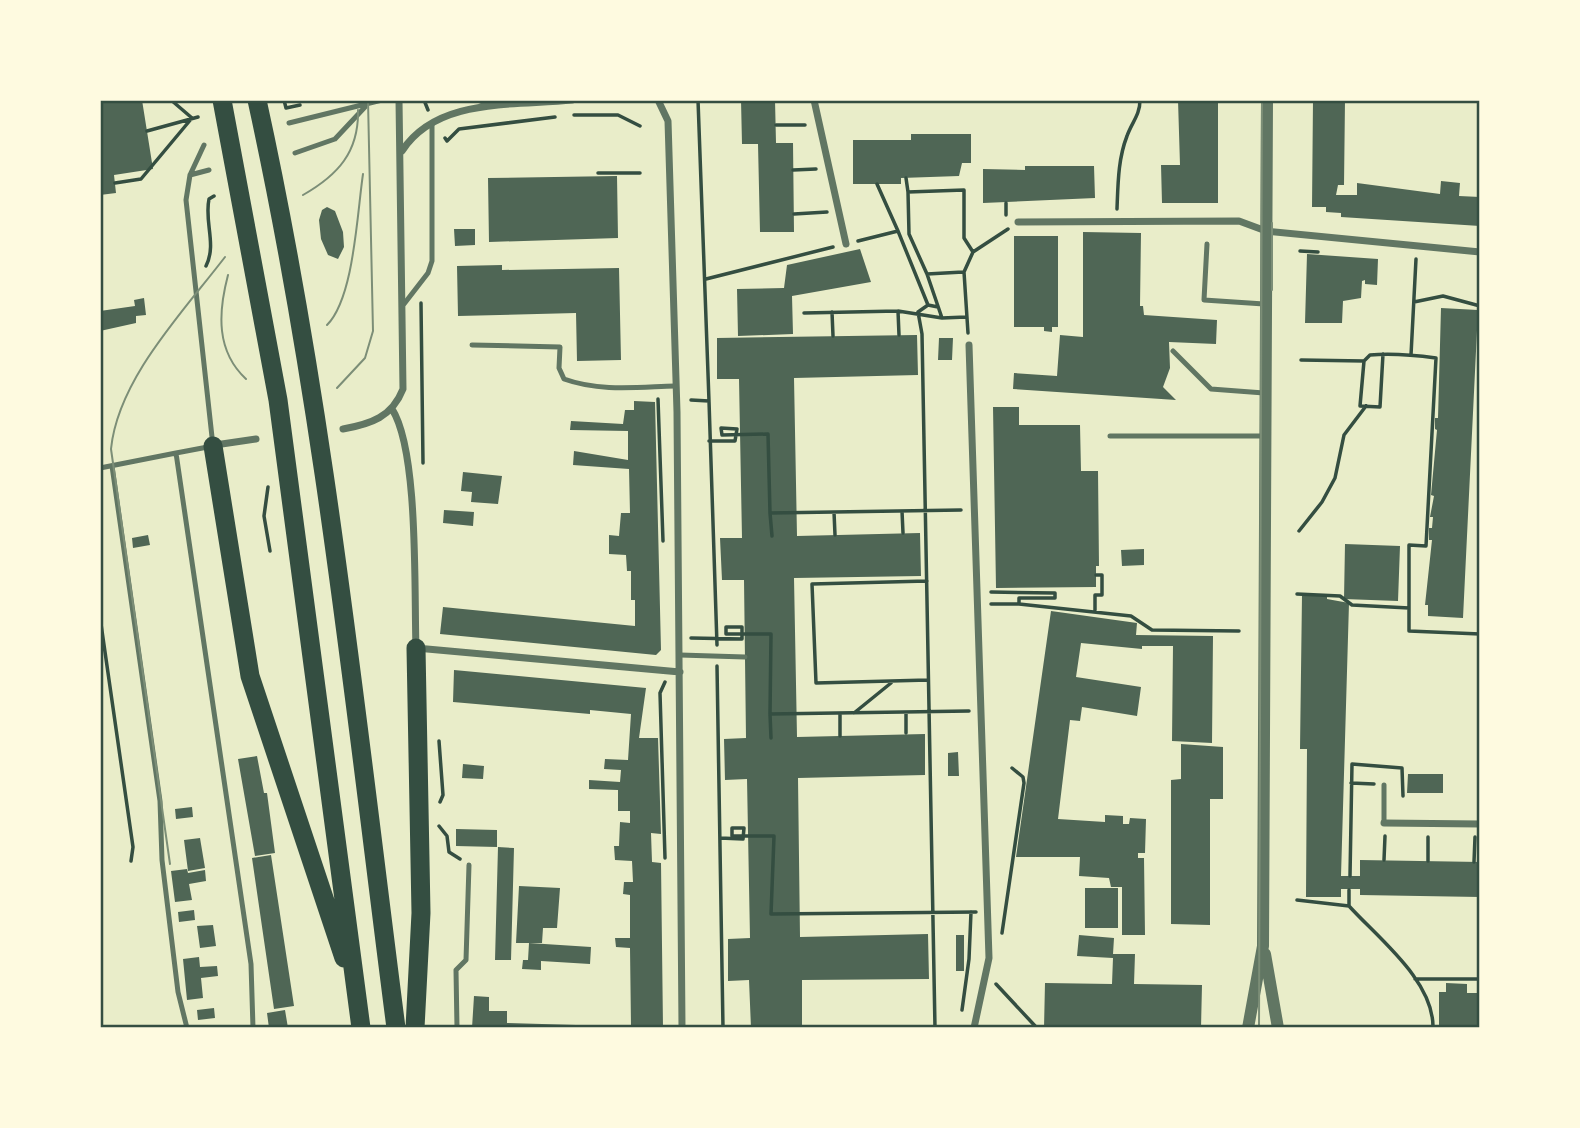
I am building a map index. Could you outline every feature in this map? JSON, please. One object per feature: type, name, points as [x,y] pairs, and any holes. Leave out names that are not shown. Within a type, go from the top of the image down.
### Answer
[{"type":"highway","points":[[222,100],[256,270],[295,523],[361,1028]]},
{"type":"highway","points":[[257,100],[288,251],[330,518],[396,1028]]},
{"type":"highway","points":[[212,446],[250,676],[358,1002]]},
{"type":"highway","points":[[415,1028],[421,912],[416,648]]},
{"type":"street","points":[[343,429],[372,422],[392,409],[399,400],[405,380],[399,100]]},
{"type":"street","points":[[480,100],[498,106]]},
{"type":"street","points":[[400,153],[434,122],[459,111],[572,100]]},
{"type":"street","points":[[659,100],[668,121],[675,386],[682,1028]]},
{"type":"street","points":[[814,100],[846,244]]},
{"type":"street","points":[[1267,100],[1264,946],[1278,1028]]},
{"type":"street","points":[[1018,222],[1239,221],[1266,231],[1480,252]]},
{"type":"street","points":[[969,345],[977,510],[989,952],[974,1028]]},
{"type":"street","points":[[392,409],[399,420],[408,458],[416,648],[680,672]]},
{"type":"street","points":[[212,446],[256,439]]},
{"type":"street","points":[[1384,823],[1480,824]]},
{"type":"street","points":[[1248,1028],[1264,946]]},
{"type":"lane","points":[[289,123],[382,100]]},
{"type":"lane","points":[[296,153],[335,139],[368,105]]},
{"type":"lane","points":[[404,304],[421,284],[432,261],[434,122]]},
{"type":"lane","points":[[100,468],[212,446],[187,200],[190,174],[204,145]]},
{"type":"lane","points":[[190,174],[209,170]]},
{"type":"lane","points":[[1207,244],[1204,300],[1267,304]]},
{"type":"lane","points":[[472,345],[560,347],[559,368],[564,379],[598,387],[675,386]]},
{"type":"lane","points":[[1173,351],[1211,388],[1267,394]]},
{"type":"lane","points":[[1110,436],[1267,436]]},
{"type":"lane","points":[[176,453],[251,964],[252,1025],[247,1028]]},
{"type":"lane","points":[[112,466],[160,801],[162,860],[177,992],[187,1028]]},
{"type":"lane","points":[[680,655],[745,657]]},
{"type":"lane","points":[[1384,785],[1384,823]]},
{"type":"lane","points":[[457,1028],[456,970],[466,960],[469,865]]},
{"type":"path","points":[[171,100],[192,118]]},
{"type":"path","points":[[284,100],[286,108],[312,103]]},
{"type":"path","points":[[424,100],[447,141],[458,129],[560,116]]},
{"type":"path","points":[[698,100],[717,639],[723,1028]]},
{"type":"path","points":[[1117,222],[1118,172],[1127,135],[1140,111],[1140,100]]},
{"type":"path","points":[[573,115],[618,115],[640,126]]},
{"type":"path","points":[[147,131],[198,117]]},
{"type":"path","points":[[115,183],[141,179],[192,118]]},
{"type":"path","points":[[776,125],[820,124]]},
{"type":"path","points":[[793,170],[830,168]]},
{"type":"path","points":[[598,173],[640,173]]},
{"type":"path","points":[[906,178],[909,234],[942,317]]},
{"type":"path","points":[[877,184],[928,305]]},
{"type":"path","points":[[908,192],[964,190],[964,238],[973,252]]},
{"type":"path","points":[[794,214],[839,211]]},
{"type":"path","points":[[969,345],[964,272],[973,252],[1018,222]]},
{"type":"path","points":[[706,279],[898,231]]},
{"type":"path","points":[[1411,355],[1417,246]]},
{"type":"path","points":[[927,274],[964,272]]},
{"type":"path","points":[[421,284],[423,474]]},
{"type":"path","points":[[1414,302],[1443,296],[1480,306]]},
{"type":"path","points":[[918,312],[928,305],[938,307]]},
{"type":"path","points":[[804,313],[898,311],[942,317],[966,317]]},
{"type":"path","points":[[898,311],[899,335]]},
{"type":"path","points":[[832,312],[833,336]]},
{"type":"path","points":[[918,312],[922,334],[935,1028]]},
{"type":"path","points":[[1383,354],[1380,407],[1360,406],[1364,361],[1370,355],[1383,354],[1411,355],[1436,358],[1426,545],[1409,545],[1409,631],[1480,634],[1480,620]]},
{"type":"path","points":[[1301,360],[1364,361]]},
{"type":"path","points":[[658,387],[663,554]]},
{"type":"path","points":[[675,400],[709,401]]},
{"type":"path","points":[[1298,531],[1322,502],[1335,478],[1344,435],[1366,406]]},
{"type":"path","points":[[709,441],[735,441],[737,429],[721,428],[722,435],[740,435],[768,434],[772,537]]},
{"type":"path","points":[[770,513],[977,510]]},
{"type":"path","points":[[902,511],[903,533]]},
{"type":"path","points":[[834,512],[835,535]]},
{"type":"path","points":[[264,516],[270,551]]},
{"type":"path","points":[[1095,611],[1095,594],[1102,595],[1102,575],[1096,575]]},
{"type":"path","points":[[927,581],[812,584],[816,683],[928,680]]},
{"type":"path","points":[[1102,585],[1111,585]]},
{"type":"path","points":[[978,592],[1055,593],[1055,598],[1019,598],[1019,604]]},
{"type":"path","points":[[1297,594],[1340,596],[1352,605],[1409,608]]},
{"type":"path","points":[[990,604],[1019,604],[1131,616],[1152,630],[1239,631]]},
{"type":"path","points":[[100,617],[133,847],[131,861]]},
{"type":"path","points":[[717,639],[741,639],[742,627],[726,627],[726,634],[744,634],[771,634],[771,738]]},
{"type":"path","points":[[661,729],[660,693],[665,676]]},
{"type":"path","points":[[854,713],[892,681]]},
{"type":"path","points":[[770,714],[981,711]]},
{"type":"path","points":[[906,713],[906,733]]},
{"type":"path","points":[[840,714],[840,736]]},
{"type":"path","points":[[438,727],[443,795],[438,806]]},
{"type":"path","points":[[1350,876],[1352,764],[1365,765]]},
{"type":"path","points":[[989,952],[1003,932],[1024,783],[1023,777],[1013,768]]},
{"type":"path","points":[[1352,783],[1384,785]]},
{"type":"path","points":[[438,815],[438,825],[447,836],[449,852],[469,865]]},
{"type":"path","points":[[720,838],[743,839],[744,828],[732,828],[732,836],[748,836],[774,836],[771,914],[971,912],[969,959],[961,1014]]},
{"type":"path","points":[[1351,836],[1357,836]]},
{"type":"path","points":[[1384,860],[1385,836]]},
{"type":"path","points":[[1428,837],[1428,861]]},
{"type":"path","points":[[1474,862],[1475,837]]},
{"type":"path","points":[[1349,890],[1349,906]]},
{"type":"path","points":[[1297,900],[1349,906],[1415,979],[1433,1012],[1433,1028]]},
{"type":"path","points":[[986,977],[1003,988],[1037,1028]]},
{"type":"path","points":[[1415,979],[1480,979]]},
{"type":"building","points":[[100,100],[142,100],[153,169],[114,175],[116,193],[100,195]]},
{"type":"building","points":[[741,100],[775,100],[776,143],[793,143],[794,232],[760,232],[758,144],[742,144]]},
{"type":"building","points":[[1178,100],[1218,100],[1218,203],[1162,203],[1161,165],[1180,165]]},
{"type":"building","points":[[1313,100],[1345,100],[1344,185],[1338,185],[1336,195],[1357,195],[1357,183],[1440,194],[1441,181],[1460,183],[1459,196],[1480,197],[1480,226],[1341,217],[1341,213],[1326,212],[1326,207],[1312,207]]},
{"type":"building","points":[[911,134],[971,134],[971,163],[962,163],[959,176],[901,178],[901,184],[853,184],[853,140],[911,140]]},
{"type":"building","points":[[1025,166],[1094,166],[1095,198],[983,203],[983,169],[1025,170]]},
{"type":"building","points":[[617,176],[618,238],[489,242],[488,178]]},
{"type":"building","points":[[327,207],[335,211],[343,232],[344,247],[338,259],[328,255],[321,239],[319,220],[322,210]]},
{"type":"building","points":[[454,229],[475,229],[475,245],[455,246]]},
{"type":"building","points":[[1083,232],[1141,233],[1140,306],[1143,306],[1144,315],[1217,320],[1216,344],[1169,342],[1170,368],[1163,387],[1176,400],[1013,389],[1014,373],[1057,376],[1060,335],[1083,337]]},
{"type":"building","points":[[1014,236],[1058,236],[1058,327],[1052,327],[1052,332],[1044,331],[1044,327],[1014,327]]},
{"type":"building","points":[[860,249],[871,282],[792,296],[793,334],[738,336],[737,289],[784,288],[787,265]]},
{"type":"building","points":[[1307,254],[1378,259],[1377,285],[1365,284],[1365,280],[1362,281],[1361,298],[1343,301],[1342,323],[1305,323]]},
{"type":"building","points":[[502,265],[502,270],[619,268],[621,360],[577,361],[576,313],[458,316],[457,266]]},
{"type":"building","points":[[144,298],[146,315],[136,316],[136,323],[100,331],[100,311],[135,306],[134,300]]},
{"type":"building","points":[[1441,308],[1478,310],[1463,618],[1428,616],[1428,605],[1425,605],[1432,540],[1429,540],[1429,528],[1432,528],[1433,517],[1430,517],[1434,496],[1431,495],[1437,430],[1435,418],[1438,418]]},
{"type":"building","points":[[917,335],[918,375],[794,378],[797,536],[920,533],[921,576],[794,578],[797,737],[925,734],[925,775],[798,778],[800,937],[928,934],[929,979],[802,980],[802,1028],[751,1028],[749,980],[728,981],[728,939],[750,938],[747,779],[725,780],[724,739],[746,738],[744,580],[722,580],[720,538],[742,538],[739,379],[717,379],[717,338]]},
{"type":"building","points":[[939,338],[953,338],[952,360],[938,360]]},
{"type":"building","points":[[634,401],[655,402],[661,650],[656,655],[440,634],[443,607],[635,626],[635,600],[631,600],[631,571],[627,571],[626,555],[609,554],[609,535],[619,536],[621,513],[630,513],[629,469],[573,465],[574,451],[628,460],[628,431],[570,430],[571,421],[623,424],[625,410],[634,410]]},
{"type":"building","points":[[993,407],[1019,407],[1019,425],[1080,425],[1081,471],[1098,471],[1099,566],[1096,566],[1096,587],[996,588]]},
{"type":"building","points":[[463,472],[502,476],[498,504],[471,502],[472,492],[461,491]]},
{"type":"building","points":[[444,510],[474,512],[473,526],[443,523]]},
{"type":"building","points":[[148,535],[150,545],[133,548],[132,538]]},
{"type":"building","points":[[1345,544],[1400,546],[1398,601],[1344,599]]},
{"type":"building","points":[[1144,549],[1144,565],[1122,566],[1121,550]]},
{"type":"building","points":[[1302,595],[1327,595],[1327,599],[1349,603],[1341,876],[1360,876],[1360,860],[1480,862],[1480,897],[1360,895],[1360,889],[1341,889],[1341,897],[1306,897],[1307,749],[1300,749]]},
{"type":"building","points":[[1051,611],[1137,623],[1136,635],[1213,636],[1212,743],[1172,741],[1173,646],[1142,646],[1142,649],[1081,643],[1076,677],[1141,687],[1137,716],[1082,707],[1080,721],[1070,720],[1058,819],[1105,822],[1105,815],[1123,816],[1123,824],[1129,824],[1130,818],[1146,819],[1145,853],[1138,853],[1138,858],[1144,858],[1145,935],[1122,935],[1122,887],[1111,887],[1109,878],[1079,876],[1080,857],[1016,857]]},
{"type":"building","points":[[454,670],[646,688],[639,738],[658,738],[661,834],[651,833],[652,862],[661,863],[663,1028],[631,1026],[630,948],[616,947],[615,938],[630,938],[630,895],[623,894],[624,882],[633,882],[632,861],[615,860],[614,846],[619,846],[620,822],[630,823],[630,811],[618,811],[618,790],[589,789],[589,780],[620,782],[621,770],[604,769],[605,759],[628,760],[631,714],[590,710],[590,714],[453,702]]},
{"type":"building","points":[[1181,744],[1223,747],[1223,799],[1210,799],[1210,925],[1171,924],[1171,780],[1181,779]]},
{"type":"building","points":[[958,752],[959,776],[948,776],[948,753]]},
{"type":"building","points":[[257,756],[264,793],[267,793],[275,853],[255,856],[238,759]]},
{"type":"building","points":[[463,764],[484,766],[483,779],[462,778]]},
{"type":"building","points":[[1408,774],[1443,774],[1443,793],[1407,793]]},
{"type":"building","points":[[192,807],[193,817],[176,819],[175,809]]},
{"type":"building","points":[[456,829],[497,830],[497,847],[456,846]]},
{"type":"building","points":[[200,838],[205,868],[188,871],[184,840]]},
{"type":"building","points":[[498,847],[514,848],[511,960],[495,960]]},
{"type":"building","points":[[271,855],[294,1006],[274,1009],[252,858]]},
{"type":"building","points":[[187,869],[188,873],[205,870],[206,881],[189,884],[192,900],[175,902],[171,871]]},
{"type":"building","points":[[519,886],[560,888],[557,928],[543,928],[542,943],[516,943]]},
{"type":"building","points":[[1085,888],[1118,888],[1118,928],[1085,928]]},
{"type":"building","points":[[194,910],[195,920],[179,922],[178,912]]},
{"type":"building","points":[[213,925],[216,946],[200,948],[197,926]]},
{"type":"building","points":[[956,935],[964,935],[964,971],[956,971]]},
{"type":"building","points":[[1079,935],[1114,938],[1113,954],[1135,954],[1134,984],[1202,985],[1201,1028],[1044,1028],[1045,983],[1112,984],[1113,958],[1077,956]]},
{"type":"building","points":[[529,943],[591,947],[590,964],[541,961],[541,970],[522,969],[523,960],[528,960]]},
{"type":"building","points":[[199,957],[200,967],[217,966],[218,976],[201,978],[203,998],[187,1000],[183,959]]},
{"type":"building","points":[[1446,983],[1467,984],[1467,993],[1480,993],[1480,1028],[1439,1028],[1439,992],[1446,992]]},
{"type":"building","points":[[474,996],[489,997],[489,1011],[507,1011],[507,1023],[610,1028],[472,1028]]},
{"type":"building","points":[[214,1008],[215,1018],[198,1020],[197,1010]]},
{"type":"building","points":[[285,1010],[288,1028],[269,1028],[267,1013]]},
{"type":"tram line","points":[[337,388],[365,358],[373,331],[368,100]]},
{"type":"tram line","points":[[1259,1028],[1262,100]]},
{"type":"tram line","points":[[303,195],[326,179],[344,161],[355,138],[358,110]]},
{"type":"tram line","points":[[327,325],[336,312],[349,276],[363,174]]},
{"type":"tram line","points":[[1272,223],[1272,290]]},
{"type":"tram line","points":[[170,864],[111,449],[116,423],[139,372],[172,323],[225,257]]},
{"type":"tram line","points":[[228,275],[221,317],[224,344],[236,368],[246,379]]}]
